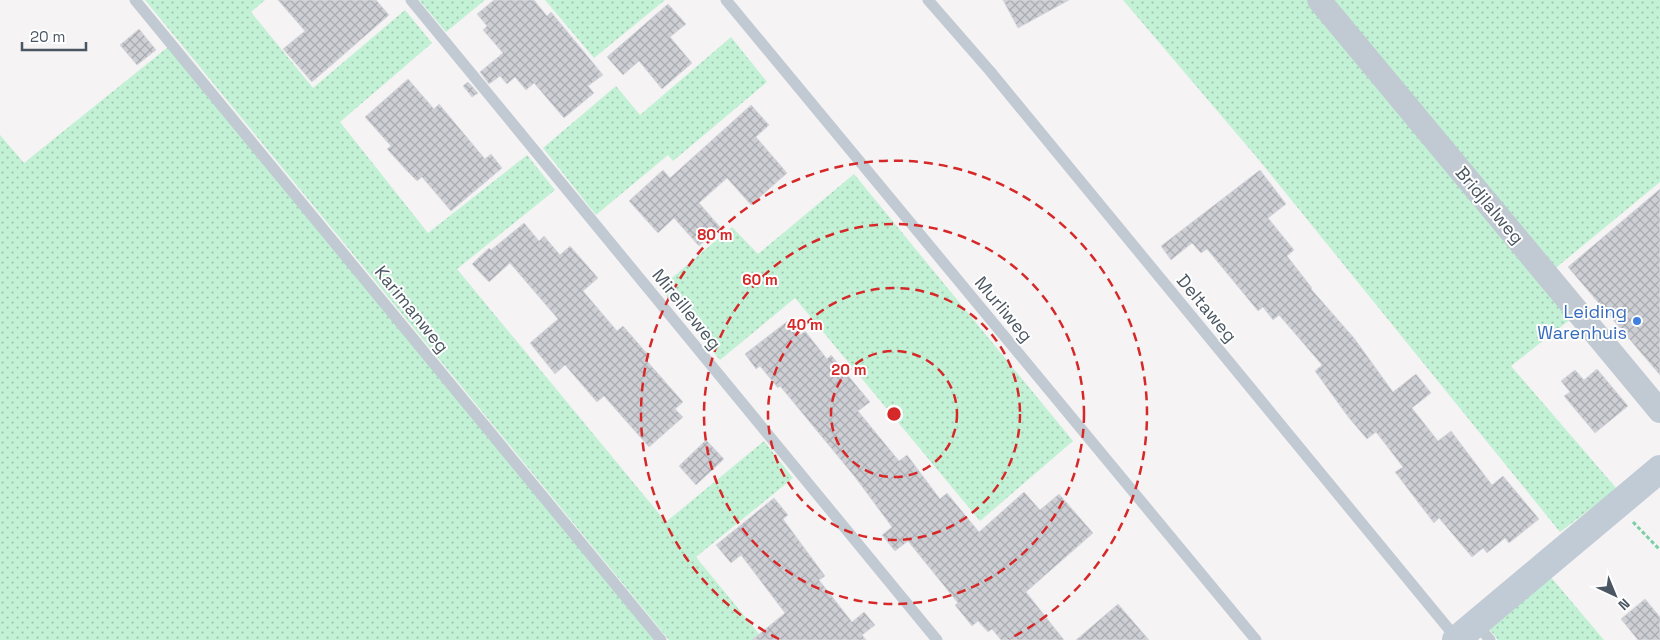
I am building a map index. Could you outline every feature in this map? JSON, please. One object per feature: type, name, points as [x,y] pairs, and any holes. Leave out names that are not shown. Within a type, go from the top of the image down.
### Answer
[{"type":"main road","points":[[1470,636],[1660,469]]},
{"type":"street","name":"Bridjlalweg","points":[[1319,0],[1660,411]]},
{"type":"lane","name":"Karimanweg","points":[[136,0],[661,640]]},
{"type":"lane","name":"Mireilleweg","points":[[411,0],[937,640]]},
{"type":"lane","name":"Murliweg","points":[[726,0],[1256,640]]},
{"type":"lane","name":"Deltaweg","points":[[928,0],[1470,636]]},
{"type":"path","points":[[1617,506],[1660,550]]},
{"type":"green space","points":[[145,0],[265,0],[251,12],[313,88],[405,10],[432,43],[340,122],[428,233],[527,155],[555,190],[457,269],[666,522],[764,441],[793,478],[696,557],[764,640],[669,640]]},
{"type":"green space","points":[[419,0],[485,0],[446,32]]},
{"type":"green space","points":[[545,0],[665,0],[594,58]]},
{"type":"green space","points":[[1123,0],[1311,0],[1572,318],[1511,366],[1617,489],[1560,532],[1259,160]]},
{"type":"green space","points":[[1327,0],[1660,0],[1660,182],[1552,271]]},
{"type":"green space","points":[[731,37],[767,82],[673,161],[668,155],[596,215],[543,148],[616,86],[640,115]]},
{"type":"green space","points":[[168,47],[655,640],[0,640],[0,135],[24,163]]},
{"type":"green space","points":[[854,174],[1073,441],[980,521],[795,298],[720,360],[660,288],[732,227],[758,254]]},
{"type":"green space","points":[[1550,576],[1604,640],[1498,640],[1490,630],[1491,625]]},
{"type":"building","points":[[278,0],[376,0],[389,15],[312,82],[283,49],[305,31]]},
{"type":"building","points":[[494,0],[534,0],[547,16],[551,12],[603,75],[588,86],[594,93],[564,118],[534,83],[526,90],[515,77],[507,84],[500,76],[489,84],[480,72],[503,53],[483,30],[487,26],[477,14]]},
{"type":"building","points":[[1003,0],[1069,0],[1018,28]]},
{"type":"building","points":[[668,4],[686,24],[670,37],[692,63],[662,89],[639,61],[623,75],[607,57]]},
{"type":"building","points":[[139,29],[156,50],[137,65],[120,45]]},
{"type":"building","points":[[408,79],[434,109],[439,104],[485,159],[491,154],[502,168],[451,211],[422,177],[417,181],[408,172],[387,149],[391,146],[365,117]]},
{"type":"building","points":[[468,82],[478,93],[472,97],[463,86]]},
{"type":"building","points":[[751,105],[769,125],[756,137],[787,173],[751,205],[727,178],[699,203],[720,227],[699,246],[674,218],[658,233],[629,201],[663,170],[670,178]]},
{"type":"building","points":[[1260,170],[1286,204],[1268,218],[1294,250],[1287,256],[1311,289],[1354,338],[1393,392],[1416,374],[1431,393],[1412,408],[1438,441],[1451,431],[1492,485],[1503,476],[1539,519],[1509,543],[1505,538],[1487,553],[1483,548],[1472,557],[1439,518],[1434,523],[1395,472],[1403,467],[1376,432],[1367,439],[1349,418],[1315,371],[1322,365],[1279,315],[1273,320],[1263,307],[1258,311],[1207,249],[1201,253],[1192,243],[1171,260],[1161,246]]},
{"type":"building","name":"Leiding Warenhuis","points":[[1660,189],[1660,375],[1568,267]]},
{"type":"building","points":[[524,223],[539,241],[544,236],[560,255],[570,246],[598,278],[583,291],[617,331],[623,326],[650,357],[646,360],[683,402],[675,409],[683,417],[649,447],[604,396],[597,402],[565,365],[555,374],[530,343],[558,319],[510,263],[489,282],[472,264],[489,248],[491,250]]},
{"type":"building","points":[[789,320],[800,335],[805,331],[827,359],[831,355],[870,402],[858,411],[899,461],[907,455],[940,499],[947,493],[979,532],[1024,492],[1040,510],[1059,494],[1093,533],[1026,592],[1064,640],[1001,640],[992,629],[988,632],[978,621],[972,626],[955,605],[958,603],[908,541],[895,551],[882,535],[892,527],[855,477],[780,386],[778,388],[760,366],[756,369],[745,354]]},
{"type":"building","points":[[1597,369],[1628,406],[1595,433],[1564,396],[1570,392],[1561,381],[1575,370],[1584,380]]},
{"type":"building","points":[[706,440],[724,459],[696,485],[679,466]]},
{"type":"building","points":[[774,498],[788,515],[783,519],[825,576],[819,580],[852,622],[864,612],[875,625],[862,635],[866,640],[752,640],[785,613],[741,555],[731,563],[716,545]]},
{"type":"building","points":[[1645,599],[1660,617],[1660,640],[1638,640],[1621,619]]},
{"type":"building","points":[[1118,604],[1149,640],[1076,640]]},
{"type":"place","name":"Leiding Warenhuis","points":[[1637,321]]}]
